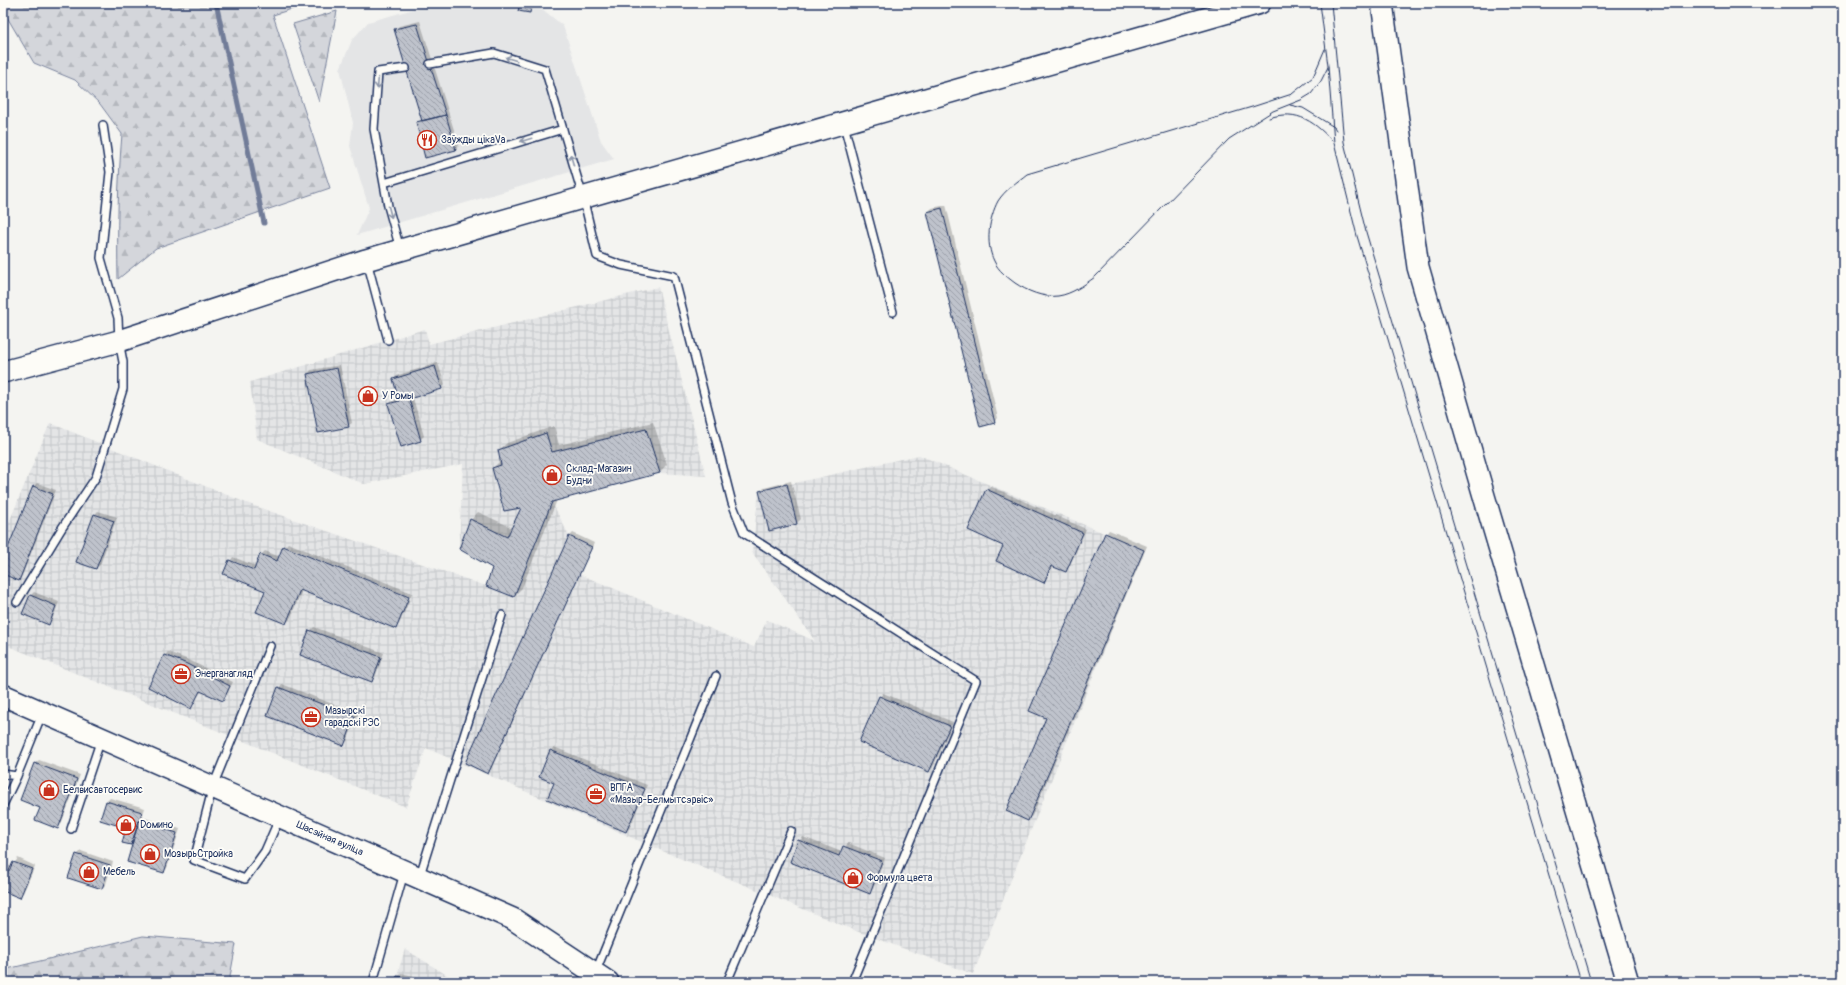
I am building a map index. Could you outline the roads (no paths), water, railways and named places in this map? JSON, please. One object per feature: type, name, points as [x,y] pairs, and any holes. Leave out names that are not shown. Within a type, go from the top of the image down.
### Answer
[{"type":"main road","points":[[3,372],[119,341],[366,260],[1260,3]]},
{"type":"main road","points":[[1382,3],[1418,267],[1486,504],[1628,982]]},
{"type":"main road","name":"Шасэйная вуліца","points":[[3,695],[43,711],[513,919],[602,978]]},
{"type":"lane","points":[[430,64],[494,53],[545,69],[583,197],[597,256],[621,265],[674,276],[732,503],[744,533],[976,681],[852,982]]},
{"type":"lane","points":[[401,251],[388,206],[374,129],[378,72],[406,68]]},
{"type":"lane","points":[[843,123],[894,312]]},
{"type":"lane","points":[[17,602],[62,528],[96,477],[123,389],[123,362],[119,341],[118,318],[101,258],[110,172],[103,125]]},
{"type":"lane","points":[[384,183],[563,129]]},
{"type":"lane","points":[[366,260],[388,340]]},
{"type":"lane","points":[[373,982],[502,615]]},
{"type":"lane","points":[[270,646],[213,786],[194,860],[245,879],[265,851],[280,816]]},
{"type":"lane","points":[[602,978],[716,676]]},
{"type":"lane","points":[[3,805],[17,776],[43,711]]},
{"type":"lane","points":[[71,829],[101,737]]},
{"type":"lane","points":[[3,774],[17,776]]},
{"type":"lane","points":[[726,982],[791,831]]},
{"type":"waterway","points":[[216,3],[264,223]]},
{"type":"tram line","points":[[1320,3],[1328,66],[1334,143],[1357,236],[1581,982]]},
{"type":"tram line","points":[[1331,3],[1344,142],[1366,232],[1591,982]]},
{"type":"tram line","points":[[1325,49],[1313,77],[1292,94],[1027,174],[1004,193],[998,201],[992,215],[989,239],[991,254],[996,264],[1003,273],[1015,283],[1035,293],[1047,296],[1058,296],[1078,289],[1095,277],[1229,139],[1273,111],[1301,100],[1311,94],[1321,81],[1328,67]]},
{"type":"tram line","points":[[1290,105],[1303,108],[1334,127],[1336,130]]},
{"type":"tram line","points":[[1269,118],[1279,115],[1289,115],[1306,119],[1320,129],[1334,143]]},
{"type":"place","name":"Заўжды цікаVа","points":[[427,140]]},
{"type":"place","name":"У Ромы","points":[[368,396]]},
{"type":"place","name":"Склад-Магазин Будни","points":[[552,475]]},
{"type":"place","name":"Энерганагляд","points":[[181,674]]},
{"type":"place","name":"Мазырскі гарадскі РЭС","points":[[311,717]]},
{"type":"place","name":"Белвисавтосервис","points":[[49,790]]},
{"type":"place","name":"ВПГА «Мазыр-Белмытсэрвіс»","points":[[596,794]]},
{"type":"place","name":"Dомино","points":[[126,825]]},
{"type":"place","name":"МозырьСтройка","points":[[150,854]]},
{"type":"place","name":"Мебель","points":[[89,872]]},
{"type":"place","name":"Формула цвета","points":[[853,878]]}]
